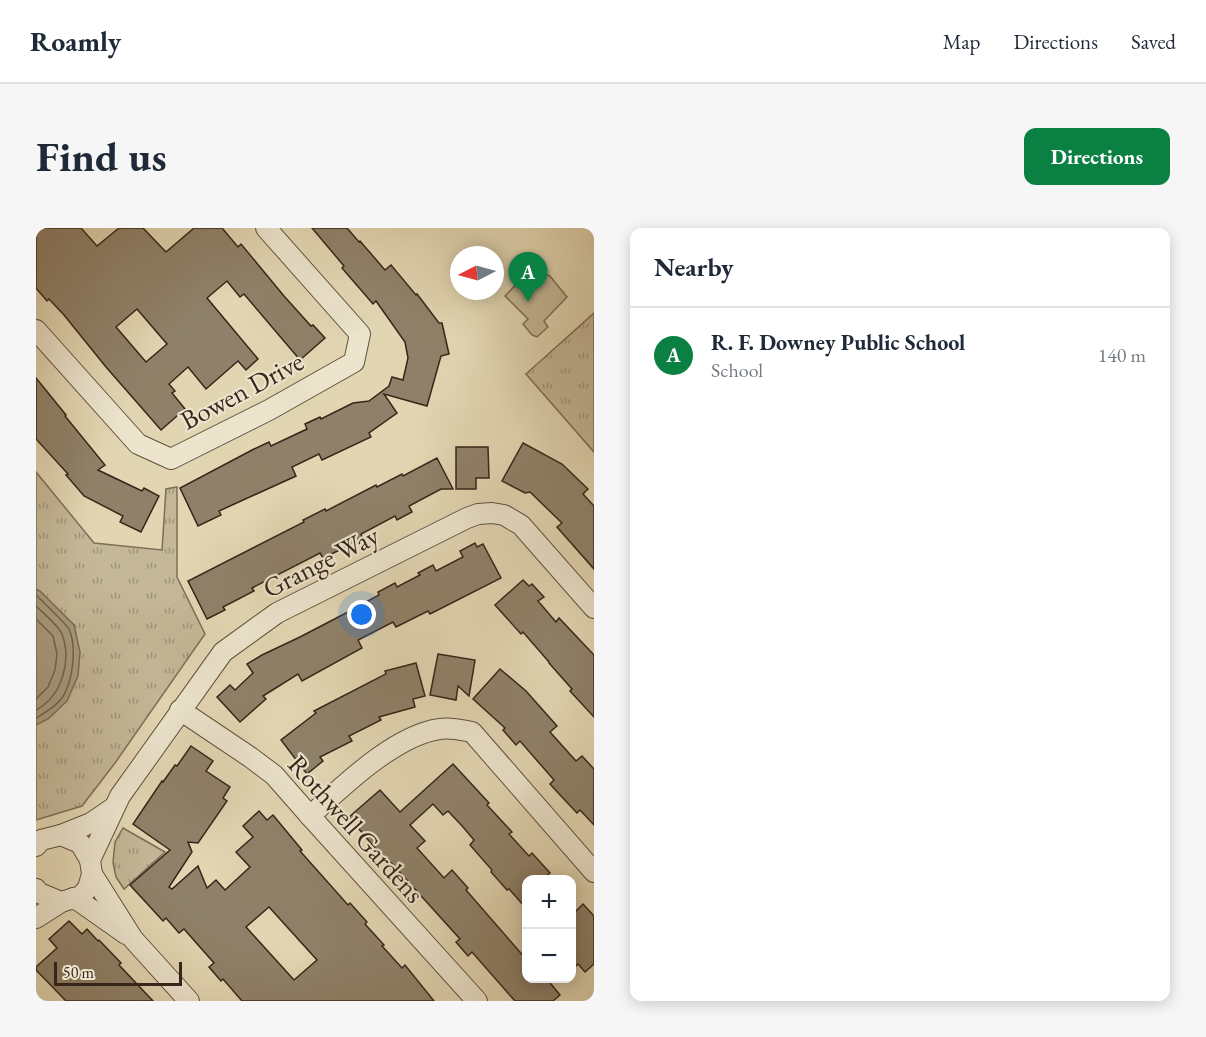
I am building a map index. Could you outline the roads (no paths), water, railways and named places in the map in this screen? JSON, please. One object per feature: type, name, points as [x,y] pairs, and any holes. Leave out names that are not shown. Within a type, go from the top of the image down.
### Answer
[{"type":"street","name":"Bowen Drive","points":[[36,330],[138,444],[171,459],[268,410],[354,362],[360,334],[266,228]]},
{"type":"street","name":"Grange Way","points":[[36,918],[67,900],[81,896],[88,888],[91,867],[120,796],[223,652],[277,613],[467,518],[492,513],[504,514],[521,525],[594,608]]},
{"type":"street","name":"Rothwell Gardens","points":[[180,710],[274,775],[477,1001]]},
{"type":"street","points":[[310,816],[358,773],[396,746],[423,732],[441,728],[456,728],[472,732],[594,872]]},
{"type":"street","name":"Grange Way","points":[[36,846],[41,840],[91,824],[115,807]]},
{"type":"street","points":[[61,835],[80,843],[91,867],[133,939],[189,1001]]},
{"type":"street","points":[[36,889],[39,893],[81,903],[133,939]]},
{"type":"water","points":[[36,589],[74,625],[80,652],[78,676],[67,701],[48,719],[36,725]]},
{"type":"place","name":"R. F. Downey Public School","points":[[528,302]]}]
